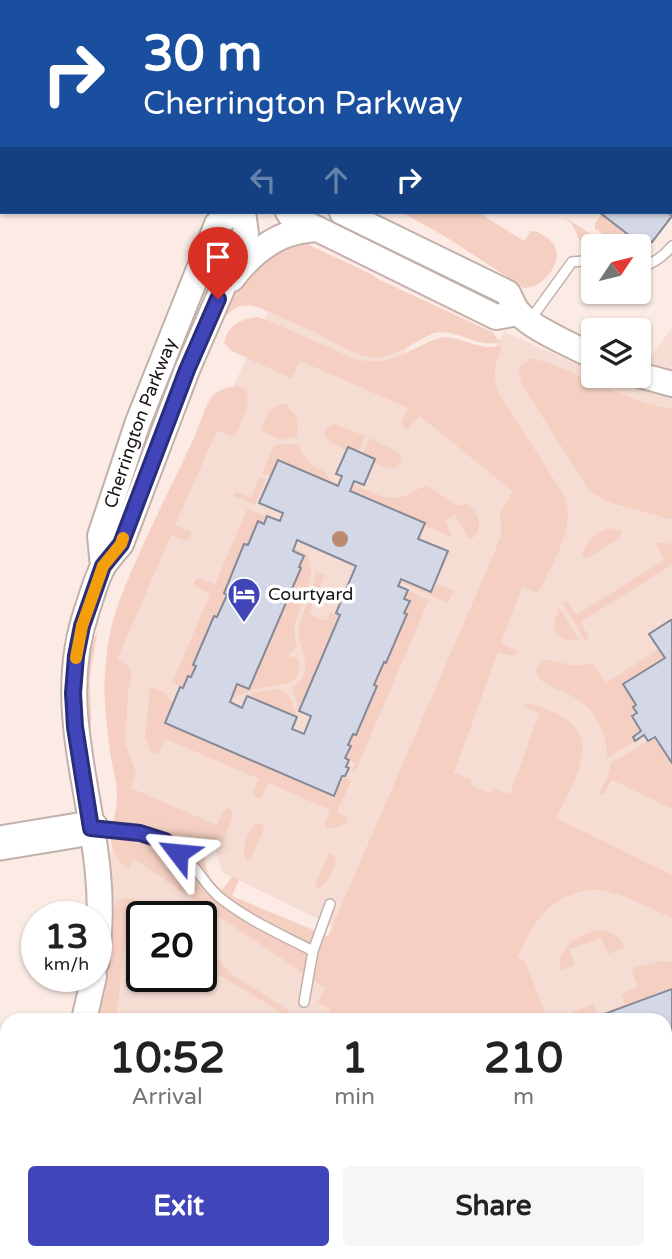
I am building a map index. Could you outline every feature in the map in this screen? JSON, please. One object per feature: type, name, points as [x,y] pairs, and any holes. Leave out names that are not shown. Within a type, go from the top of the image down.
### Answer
[{"type":"highway","points":[[0,843],[91,828]]},
{"type":"main road","name":"Cherrington Parkway","points":[[103,566],[100,536],[138,422],[217,225],[231,214]]},
{"type":"main road","name":"Cherrington Parkway","points":[[100,901],[97,864],[75,727],[73,693],[82,626],[103,566],[121,544],[187,370],[246,234],[243,214]]},
{"type":"main road","points":[[290,214],[496,317],[524,317]]},
{"type":"main road","points":[[346,214],[508,293],[524,317],[581,350]]},
{"type":"main road","points":[[218,299],[239,269],[276,240],[290,234],[317,229]]},
{"type":"main road","points":[[651,378],[672,384]]},
{"type":"main road","points":[[86,1013],[90,992]]},
{"type":"lane","points":[[651,264],[672,246]]},
{"type":"lane","points":[[524,317],[572,262],[581,261]]},
{"type":"lane","points":[[91,828],[140,833],[165,841],[191,864],[220,898],[252,920],[313,951]]},
{"type":"lane","points":[[304,1002],[313,951],[330,904]]},
{"type":"shaded area","points":[[405,214],[481,214],[524,241],[531,231],[546,237],[553,243],[556,260],[548,276],[533,286],[524,288],[446,237]]},
{"type":"shaded area","points":[[602,214],[639,234],[603,234],[595,229],[595,223]]},
{"type":"shaded area","points":[[564,217],[591,234],[581,234],[581,242],[573,226]]},
{"type":"shaded area","points":[[303,242],[492,332],[500,342],[483,343],[442,332],[434,333],[394,354],[370,357],[254,306],[237,308],[223,319],[247,262]]},
{"type":"shaded area","points":[[282,280],[410,340],[394,384],[522,496],[344,932],[222,872],[211,833],[126,794],[109,660]]},
{"type":"shaded area","points":[[258,317],[355,359],[369,361],[392,359],[443,337],[486,347],[501,346],[495,370],[498,392],[565,497],[568,520],[562,544],[541,588],[537,592],[522,587],[501,643],[516,650],[517,655],[498,652],[454,773],[470,779],[472,786],[491,793],[494,789],[510,794],[539,713],[525,707],[524,703],[555,713],[571,723],[579,734],[582,747],[576,776],[556,818],[672,875],[672,918],[628,898],[600,890],[576,893],[563,898],[546,911],[527,937],[518,957],[525,961],[545,1013],[330,1013],[331,1010],[318,1002],[325,988],[217,915],[217,901],[196,901],[134,859],[128,869],[114,852],[111,835],[117,790],[108,735],[105,687],[111,629],[133,567],[212,396],[226,388],[244,389],[247,395],[245,411],[235,436],[217,431],[175,525],[191,532],[191,538],[186,541],[171,535],[117,660],[127,665],[132,673],[125,742],[136,773],[131,788],[217,825],[223,811],[230,809],[233,816],[223,842],[204,843],[205,863],[212,880],[222,890],[235,876],[239,880],[232,896],[328,936],[495,551],[501,535],[500,512],[513,492],[420,416],[408,429],[404,428],[402,422],[408,408],[300,361],[292,379],[232,351],[224,343],[228,332],[240,321]]},
{"type":"shaded area","points":[[672,328],[672,902],[432,808],[538,517],[475,383],[504,332],[581,366],[581,388],[651,388],[651,356]]},
{"type":"shaded area","points":[[531,358],[558,366],[581,377],[581,388],[607,388],[672,409],[672,519],[605,501],[588,489],[521,383],[520,366]]},
{"type":"shaded area","points":[[287,404],[297,418],[297,437],[280,440],[260,430],[270,410]]},
{"type":"shaded area","points":[[335,424],[365,436],[359,452],[348,447],[346,450],[327,439],[325,432]]},
{"type":"shaded area","points":[[370,438],[399,453],[402,459],[400,464],[390,468],[374,462],[375,459],[363,453]]},
{"type":"shaded area","points":[[274,445],[298,445],[309,462],[339,484],[338,486],[279,460],[271,477],[262,473]]},
{"type":"shaded area","points":[[260,477],[266,479],[255,505],[232,495],[237,492],[251,497]]},
{"type":"shaded area","points":[[355,485],[380,496],[393,498],[428,486],[457,505],[466,503],[479,520],[478,530],[472,539],[467,537],[455,515],[445,520],[453,538],[350,491]]},
{"type":"shaded area","points":[[247,509],[267,516],[264,524],[258,522],[248,545],[244,545],[224,593],[227,595],[217,617],[214,616],[193,665],[196,666],[183,688],[172,683],[210,594],[196,587],[195,580],[199,578],[215,584]]},
{"type":"shaded area","points":[[610,528],[621,531],[621,537],[584,558],[582,553],[590,540]]},
{"type":"shaded area","points":[[657,542],[672,544],[672,565],[581,622],[589,638],[585,641],[562,602],[567,601],[576,615],[664,560]]},
{"type":"shaded area","points":[[294,548],[307,554],[311,572],[294,628],[297,647],[289,653],[291,657],[299,659],[298,675],[288,683],[254,689],[231,699],[237,684],[249,689],[301,569],[299,567],[304,556],[293,551]]},
{"type":"shaded area","points":[[316,571],[325,575],[314,599],[311,597]]},
{"type":"shaded area","points":[[401,579],[430,592],[434,584],[454,590],[448,603],[400,582]]},
{"type":"shaded area","points":[[408,590],[429,600],[355,772],[352,770],[356,763],[345,758],[350,746],[348,745],[353,734],[356,735],[384,662],[387,663],[407,615],[404,613],[410,601],[404,599]]},
{"type":"shaded area","points":[[310,603],[310,614],[322,620],[326,620],[331,612],[340,615],[299,711],[292,688],[304,675],[305,663],[299,628],[307,604]]},
{"type":"shaded area","points":[[559,607],[580,641],[564,639],[555,632],[554,624]]},
{"type":"shaded area","points":[[97,631],[90,679],[89,734],[85,708],[86,682]]},
{"type":"shaded area","points":[[659,649],[665,658],[623,684],[636,705],[637,713],[632,716],[641,731],[633,737],[635,741],[607,758],[601,728],[591,711],[576,698],[545,683],[536,672],[538,665],[546,660],[574,665],[593,663],[606,683]]},
{"type":"shaded area","points":[[150,686],[164,692],[173,703],[165,723],[334,796],[342,776],[347,778],[351,781],[337,812],[347,818],[347,823],[327,828],[325,824],[330,810],[269,783],[261,798],[256,799],[253,794],[259,779],[166,739],[157,754],[151,753],[145,738]]},
{"type":"shaded area","points":[[278,689],[289,696],[297,717],[247,696]]},
{"type":"shaded area","points":[[655,737],[672,763],[672,809],[612,780],[604,793],[599,794],[611,763]]},
{"type":"shaded area","points":[[256,824],[262,824],[264,829],[252,857],[247,860],[244,846]]},
{"type":"shaded area","points":[[428,826],[672,907],[672,1013],[91,1013],[93,992],[112,992],[112,901],[101,901],[105,861],[116,845],[210,901],[126,901],[126,992],[217,992],[217,905],[350,984]]},
{"type":"shaded area","points":[[329,853],[332,853],[336,861],[333,870],[323,886],[316,887],[315,884]]},
{"type":"shaded area","points":[[124,898],[137,901],[126,901],[126,935],[117,1013],[100,1013],[105,992],[112,992],[113,909],[117,902]]},
{"type":"shaded area","points":[[595,931],[613,934],[625,947],[608,954],[601,938],[569,949],[575,965],[560,970],[562,955],[569,944],[581,935]]},
{"type":"shaded area","points":[[217,960],[232,974],[289,1013],[278,1013],[279,1011],[217,974]]},
{"type":"shaded area","points":[[662,961],[672,962],[672,989],[626,1006],[621,994],[638,987],[633,968]]},
{"type":"shaded area","points":[[593,1004],[596,1013],[569,1013]]},
{"type":"building","points":[[602,214],[670,214],[672,216],[652,242],[651,234],[627,234]]},
{"type":"building","name":"Courtyard","points":[[348,447],[375,459],[364,485],[354,481],[350,491],[425,523],[418,539],[448,551],[431,592],[401,579],[398,586],[408,590],[404,599],[410,601],[404,613],[407,614],[374,685],[377,686],[356,735],[353,734],[348,745],[351,746],[345,758],[349,760],[346,767],[349,768],[345,776],[342,776],[334,796],[165,723],[180,687],[183,688],[196,666],[193,665],[214,616],[217,617],[227,595],[224,593],[244,544],[248,545],[258,521],[264,524],[267,516],[280,521],[283,513],[259,503],[278,460],[338,486],[342,476],[336,474]],"holes":[[[297,540],[356,566],[336,613],[340,615],[299,711],[311,716],[304,734],[292,729],[297,717],[247,696],[242,708],[230,702],[237,684],[249,689],[301,568],[299,567],[304,556],[293,551]]]},
{"type":"building","points":[[671,620],[672,763],[655,737],[648,741],[644,735],[635,741],[633,737],[641,731],[632,716],[637,713],[633,707],[636,705],[623,684],[665,658],[649,634]]},
{"type":"building","points":[[672,989],[672,1013],[607,1013]]},
{"type":"slow traffic","points":[[76,658],[82,626],[103,566],[123,538]]},
{"type":"place","name":"Courtyard","points":[[244,624]]},
{"type":"route","points":[[178,853],[165,841],[140,833],[91,828],[75,727],[73,693],[76,656],[93,592],[103,566],[121,544],[187,370],[218,299]]}]
